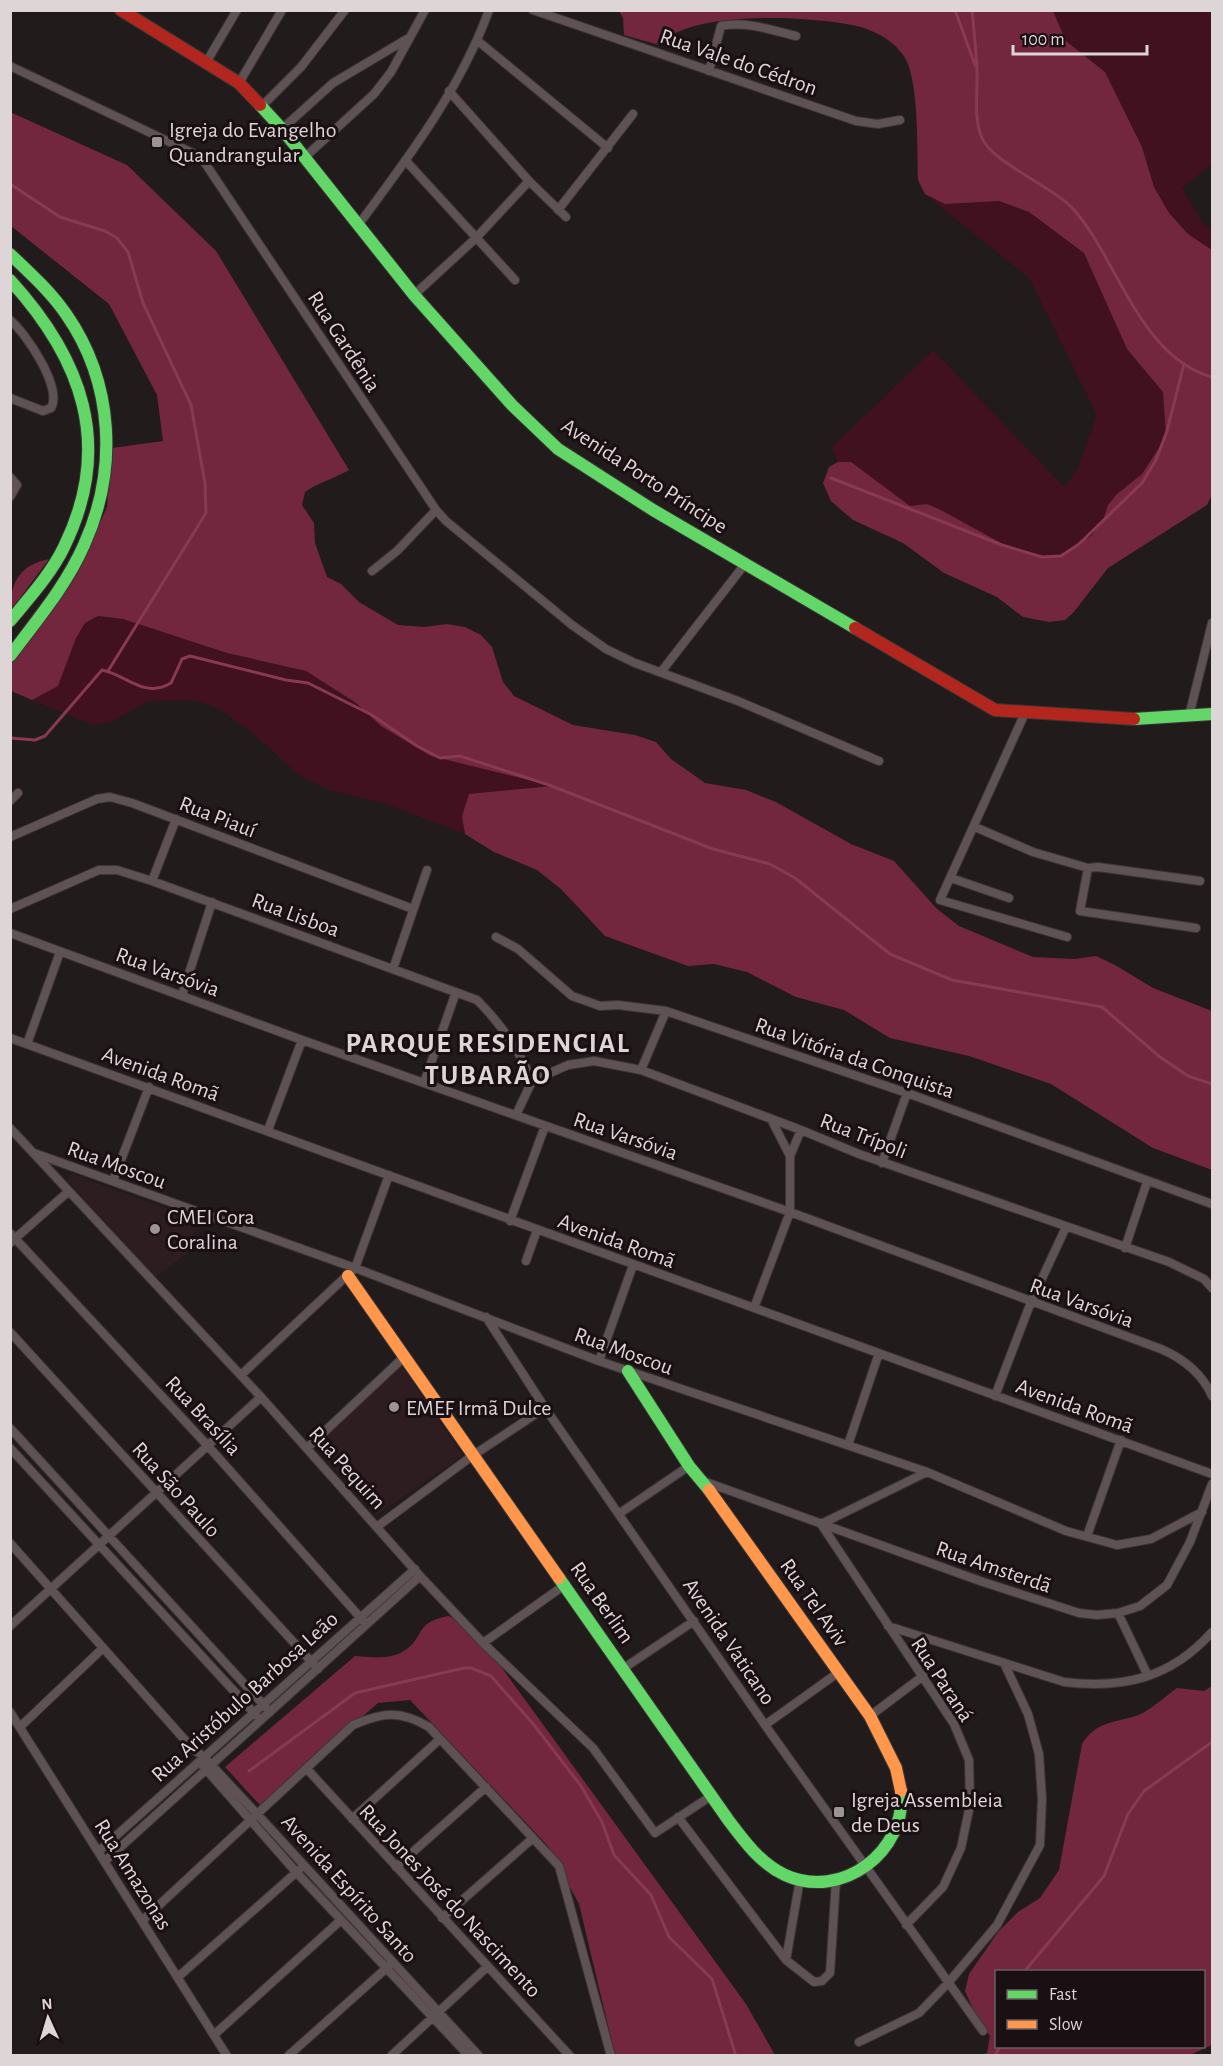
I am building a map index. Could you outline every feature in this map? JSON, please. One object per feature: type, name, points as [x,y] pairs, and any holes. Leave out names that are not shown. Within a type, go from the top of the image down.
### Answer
[{"type":"street","name":"Avenida Porto Príncipe","points":[[121,10],[239,83],[262,106],[414,295],[512,405],[558,449],[653,510],[994,710],[1134,719],[1212,714]]},
{"type":"street","points":[[207,62],[237,10]]},
{"type":"street","points":[[239,83],[282,10]]},
{"type":"street","points":[[262,106],[301,67],[345,10]]},
{"type":"street","points":[[305,158],[374,94],[391,72],[425,10]]},
{"type":"street","points":[[359,224],[406,161],[449,91],[478,41],[489,10]]},
{"type":"street","name":"Rua Vale do Cédron","points":[[533,10],[856,121],[878,124],[900,120]]},
{"type":"street","points":[[709,70],[721,26],[731,24],[764,28],[796,36]]},
{"type":"street","points":[[282,129],[333,83],[410,37]]},
{"type":"street","points":[[478,41],[608,148]]},
{"type":"street","name":"Rua Gardênia","points":[[10,66],[201,157],[435,510],[572,625],[606,649],[661,672]]},
{"type":"street","points":[[449,91],[529,181],[566,217]]},
{"type":"street","points":[[558,210],[633,114]]},
{"type":"street","points":[[406,161],[515,280]]},
{"type":"street","points":[[414,295],[476,238],[529,181]]},
{"type":"street","points":[[10,254],[42,283],[80,332],[96,369],[107,441],[103,491],[84,546],[60,585],[10,656]]},
{"type":"street","points":[[10,280],[51,326],[66,352],[78,380],[86,430],[84,486],[72,529],[54,563],[10,621]]},
{"type":"street","points":[[10,320],[31,346],[52,388],[54,399],[51,408],[39,410],[10,398]]},
{"type":"street","points":[[10,497],[18,485],[11,477]]},
{"type":"street","points":[[372,571],[397,551],[435,510]]},
{"type":"street","points":[[745,564],[661,672],[738,701],[879,761]]},
{"type":"street","points":[[1189,716],[1212,623]]},
{"type":"street","points":[[1024,713],[975,827],[940,900],[1066,937]]},
{"type":"street","points":[[10,801],[18,793]]},
{"type":"street","name":"Rua Piauí","points":[[10,837],[104,797],[127,801],[413,909]]},
{"type":"street","points":[[152,881],[176,819]]},
{"type":"street","points":[[975,827],[1033,852],[1089,868],[1098,867],[1200,881]]},
{"type":"street","points":[[1089,868],[1080,911],[1196,927]]},
{"type":"street","name":"Rua Lisboa","points":[[10,909],[85,874],[99,870],[117,870],[152,881],[477,1000],[497,1020],[512,1041],[532,1081]]},
{"type":"street","points":[[393,969],[427,870]]},
{"type":"street","points":[[951,878],[1009,898]]},
{"type":"street","points":[[182,995],[212,902]]},
{"type":"street","name":"Rua Varsóvia","points":[[10,933],[302,1040],[790,1212],[1179,1357],[1204,1380],[1212,1396]]},
{"type":"street","name":"Rua Vitória da Conquista","points":[[496,937],[518,949],[572,996],[600,1006],[627,1006],[666,1011],[907,1093],[1212,1204]]},
{"type":"street","points":[[27,1044],[60,952]]},
{"type":"street","points":[[424,1083],[456,992]]},
{"type":"street","points":[[641,1070],[666,1011]]},
{"type":"street","name":"Avenida Romã","points":[[10,1038],[1212,1474]]},
{"type":"street","points":[[268,1130],[302,1040]]},
{"type":"street","name":"Rua Trípoli","points":[[532,1081],[568,1065],[594,1061],[641,1070],[882,1162],[1169,1262],[1204,1279],[1212,1288]]},
{"type":"street","points":[[516,1115],[532,1081]]},
{"type":"street","points":[[113,1181],[149,1087]]},
{"type":"street","points":[[882,1162],[907,1093]]},
{"type":"street","points":[[771,1119],[790,1156]]},
{"type":"street","points":[[510,1221],[545,1125]]},
{"type":"street","name":"Rua Pequim","points":[[10,1128],[261,1397],[483,1643],[593,1748],[655,1833],[678,1817]]},
{"type":"street","points":[[754,1308],[790,1212],[790,1156],[801,1130]]},
{"type":"street","name":"Rua Moscou","points":[[34,1153],[351,1272],[486,1317],[599,1361],[927,1472],[1066,1531],[1117,1545],[1151,1539],[1202,1512]]},
{"type":"street","points":[[241,1376],[351,1272],[389,1175]]},
{"type":"street","points":[[1125,1248],[1147,1182]]},
{"type":"street","points":[[12,1238],[69,1191]]},
{"type":"street","points":[[995,1396],[1031,1302],[1066,1227]]},
{"type":"street","points":[[526,1261],[537,1230]]},
{"type":"street","name":"Rua Brasília","points":[[12,1238],[208,1446],[366,1624]]},
{"type":"street","points":[[599,1361],[633,1265]]},
{"type":"street","name":"Rua Berlim","points":[[351,1272],[403,1358],[566,1584],[711,1796],[759,1856],[780,1872],[800,1880],[836,1881],[850,1878],[865,1868]]},
{"type":"street","name":"Avenida Vaticano","points":[[486,1317],[545,1408],[765,1725],[983,2031]]},
{"type":"street","name":"Rua São Paulo","points":[[10,1332],[318,1669]]},
{"type":"street","points":[[848,1445],[879,1353]]},
{"type":"street","points":[[307,1448],[403,1358]]},
{"type":"street","name":"Rua Tel Aviv","points":[[628,1371],[689,1466],[703,1481],[839,1672],[870,1716],[892,1754],[903,1792],[902,1814],[894,1836],[865,1868]]},
{"type":"street","points":[[10,1626],[261,1397]]},
{"type":"street","points":[[378,1526],[472,1456],[545,1408]]},
{"type":"street","points":[[10,1428],[108,1538],[270,1712]]},
{"type":"street","points":[[1087,1536],[1121,1440]]},
{"type":"street","points":[[10,1448],[261,1720]]},
{"type":"street","points":[[620,1513],[689,1466]]},
{"type":"street","points":[[821,1524],[927,1472]]},
{"type":"street","name":"Rua Amsterdã","points":[[703,1481],[1079,1613],[1118,1614],[1140,1606],[1167,1585],[1190,1542],[1212,1484]]},
{"type":"street","name":"Rua Paraná","points":[[821,1524],[954,1724],[969,1760],[970,1805],[961,1848],[943,1887],[906,1925]]},
{"type":"street","name":"Avenida Espírito Santo","points":[[10,1543],[202,1759],[250,1821],[300,1869],[390,1965],[469,2055]]},
{"type":"street","points":[[105,1861],[318,1669],[418,1573]]},
{"type":"street","name":"Rua Aristóbulo Barbosa Leão","points":[[99,1851],[309,1660],[418,1573]]},
{"type":"street","points":[[483,1643],[566,1584]]},
{"type":"street","points":[[1118,1614],[1148,1676]]},
{"type":"street","points":[[624,1668],[694,1621]]},
{"type":"street","points":[[887,1626],[1064,1682],[1094,1686],[1118,1685],[1148,1676],[1194,1652],[1212,1632]]},
{"type":"street","points":[[20,1727],[103,1648]]},
{"type":"street","points":[[859,2042],[920,2013],[948,1983],[997,1925],[1040,1845],[1042,1799],[1039,1754],[1025,1706],[1004,1663]]},
{"type":"street","points":[[765,1725],[839,1672]]},
{"type":"street","points":[[870,1716],[923,1676]]},
{"type":"street","name":"Rua Amazonas","points":[[10,1712],[227,2055]]},
{"type":"street","points":[[143,1920],[353,1725],[377,1714],[410,1715],[429,1727],[559,1866],[611,2055]]},
{"type":"street","points":[[352,1818],[440,1739]]},
{"type":"street","name":"Avenida Espírito Santo","points":[[209,1768],[257,1814],[341,1920],[390,1965]]},
{"type":"street","name":"Rua Jones José do Nascimento","points":[[307,1768],[442,1918],[570,2055]]},
{"type":"street","points":[[396,1867],[486,1787]]},
{"type":"street","points":[[711,1796],[678,1817],[786,1960],[814,1982],[822,1982],[830,1973],[836,1881]]},
{"type":"street","points":[[442,1918],[533,1838]]},
{"type":"street","points":[[178,1977],[300,1869]]},
{"type":"street","points":[[786,1960],[800,1880]]},
{"type":"street","points":[[215,2034],[341,1920]]},
{"type":"street","points":[[288,2055],[390,1965]]},
{"type":"street","points":[[391,2055],[487,1966]]},
{"type":"street","name":"Avenida Espírito Santo","points":[[436,2015],[480,2055]]},
{"type":"shaded area","points":[[1053,10],[1212,11],[1212,164],[1182,188],[1202,222],[1212,231],[1212,250],[1188,234],[1169,213],[1154,187],[1142,147],[1105,72],[1066,41]]},
{"type":"shaded area","points":[[619,11],[1053,11],[1066,41],[1105,72],[1142,147],[1154,187],[1169,213],[1188,234],[1212,250],[1212,494],[1207,505],[1108,568],[1073,613],[1065,620],[1049,622],[1023,617],[997,597],[944,573],[903,543],[853,520],[831,501],[823,483],[829,467],[838,462],[851,462],[910,506],[927,504],[939,509],[1014,550],[1041,558],[1058,556],[1091,536],[1103,520],[1108,505],[1117,494],[1142,474],[1166,437],[1163,392],[1127,349],[1084,253],[1029,212],[999,201],[945,204],[925,194],[918,180],[915,99],[910,69],[901,52],[890,42],[864,28],[837,22],[753,18],[697,25],[675,33],[659,45],[624,35],[623,18]]},
{"type":"shaded area","points":[[10,112],[127,165],[216,251],[349,470],[305,492],[302,505],[314,523],[315,543],[327,577],[341,584],[359,602],[398,625],[424,627],[447,624],[465,627],[481,635],[492,647],[503,682],[514,696],[573,725],[635,735],[656,742],[671,759],[705,783],[746,790],[776,802],[851,844],[894,861],[937,909],[959,926],[1033,957],[1075,959],[1096,956],[1153,988],[1212,1011],[1212,1170],[1153,1148],[1051,1084],[969,1056],[890,1038],[844,1010],[796,997],[747,972],[714,964],[688,966],[605,936],[561,889],[537,870],[494,852],[465,834],[462,816],[469,794],[553,786],[431,756],[381,726],[356,703],[306,671],[227,653],[123,619],[98,616],[85,623],[76,638],[58,686],[32,700],[11,691],[11,664],[78,572],[107,507],[112,448],[163,441],[157,395],[109,304],[11,226]]},
{"type":"shaded area","points":[[925,194],[945,204],[999,201],[1029,212],[1084,253],[1127,349],[1163,392],[1166,437],[1142,474],[1117,494],[1108,505],[1103,520],[1091,536],[1058,556],[1041,558],[1014,550],[939,509],[927,504],[910,506],[851,463],[838,462],[832,447],[933,350],[1064,487],[1078,469],[1097,415],[1029,278]]},
{"type":"shaded area","points":[[49,559],[11,610],[12,591],[19,576],[31,566]]},
{"type":"shaded area","points":[[98,616],[123,619],[227,653],[306,671],[356,703],[382,726],[431,756],[556,787],[462,816],[465,834],[386,804],[329,790],[299,775],[250,731],[218,708],[193,700],[148,701],[109,723],[91,724],[32,700],[58,686],[76,638],[85,623]]},
{"type":"shaded area","name":"CMEI Cora Coralina","points":[[72,1174],[206,1223],[190,1236],[198,1245],[156,1277],[67,1180]]},
{"type":"shaded area","name":"EMEF Irmã Dulce","points":[[402,1366],[463,1456],[376,1515],[315,1447]]},
{"type":"shaded area","points":[[448,1616],[470,1624],[746,2004],[775,2055],[615,2055],[579,1904],[547,1845],[410,1700],[378,1703],[260,1805],[225,1767],[355,1656],[397,1655],[414,1642],[429,1623]]},
{"type":"shaded area","points":[[1212,1686],[1212,2045],[1190,2055],[981,2055],[987,2053],[990,2036],[976,2016],[965,1991],[969,1974],[998,1932],[1018,1912],[1040,1898],[1059,1870],[1082,1744],[1095,1730],[1143,1713],[1177,1688],[1204,1691]]},
{"type":"waterway","points":[[955,10],[975,65]]},
{"type":"waterway","points":[[972,10],[978,122],[982,138],[998,157],[1066,202],[1075,211],[1105,255],[1133,306],[1149,329],[1167,350],[1187,366],[1212,377]]},
{"type":"waterway","points":[[10,184],[60,217],[105,231],[117,238],[128,252],[143,303],[191,405],[205,483],[206,513],[108,671]]},
{"type":"waterway","points":[[831,478],[1002,545],[1042,557],[1061,556],[1079,544],[1142,483],[1156,460],[1167,431],[1184,364]]},
{"type":"waterway","points":[[10,738],[35,740],[45,736],[102,670],[144,687],[161,687],[171,683],[182,659],[190,656],[286,680],[308,683],[372,715],[417,746],[440,758],[460,756],[549,785],[713,849],[770,864],[795,878],[890,954],[952,980],[1102,1007],[1160,1057],[1188,1076],[1212,1084]]},
{"type":"waterway","points":[[249,1771],[355,1693],[464,1668],[471,1668],[491,1676],[534,1725],[581,1786],[602,1822],[614,1855],[651,1895],[669,1937],[712,1979],[736,2056]]},
{"type":"waterway","points":[[1026,1970],[1104,1876],[1128,1814],[1144,1791],[1212,1742]]},
{"type":"waterway","points":[[995,2056],[999,2048]]},
{"type":"traffic: fast","points":[[260,105],[282,129],[414,295],[512,405],[558,449],[653,510],[855,628]]},
{"type":"traffic: fast","points":[[10,254],[40,282],[66,314],[82,341],[94,369],[102,398],[106,427],[106,457],[102,487],[95,516],[84,545],[50,603],[10,656]]},
{"type":"traffic: fast","points":[[10,280],[35,310],[56,341],[72,372],[83,405],[88,439],[87,473],[79,509],[64,547],[46,576],[10,621]]},
{"type":"traffic: fast","points":[[1134,719],[1212,714]]},
{"type":"traffic: fast","points":[[628,1371],[689,1466],[709,1490]]},
{"type":"traffic: fast","points":[[559,1578],[729,1821],[754,1851],[776,1870],[807,1881],[828,1881],[848,1876],[867,1865],[882,1851],[893,1833],[900,1813],[901,1791]]},
{"type":"traffic: slow","points":[[348,1276],[559,1578]]},
{"type":"traffic: slow","points":[[709,1490],[870,1716],[896,1768],[901,1791]]},
{"type":"traffic: jam","points":[[121,10],[239,83],[260,105]]},
{"type":"traffic: jam","points":[[855,628],[995,710],[1134,719]]},
{"type":"place","name":"Igreja do Evangelho Quandrangular","points":[[157,142]]},
{"type":"place","name":"CMEI Cora Coralina","points":[[155,1229]]},
{"type":"place","name":"EMEF Irmã Dulce","points":[[394,1407]]},
{"type":"place","name":"Igreja Assembleia de Deus","points":[[839,1812]]},
{"type":"district","name":"PARQUE RESIDENCIAL TUBARÃO","points":[[488,1058]]}]
